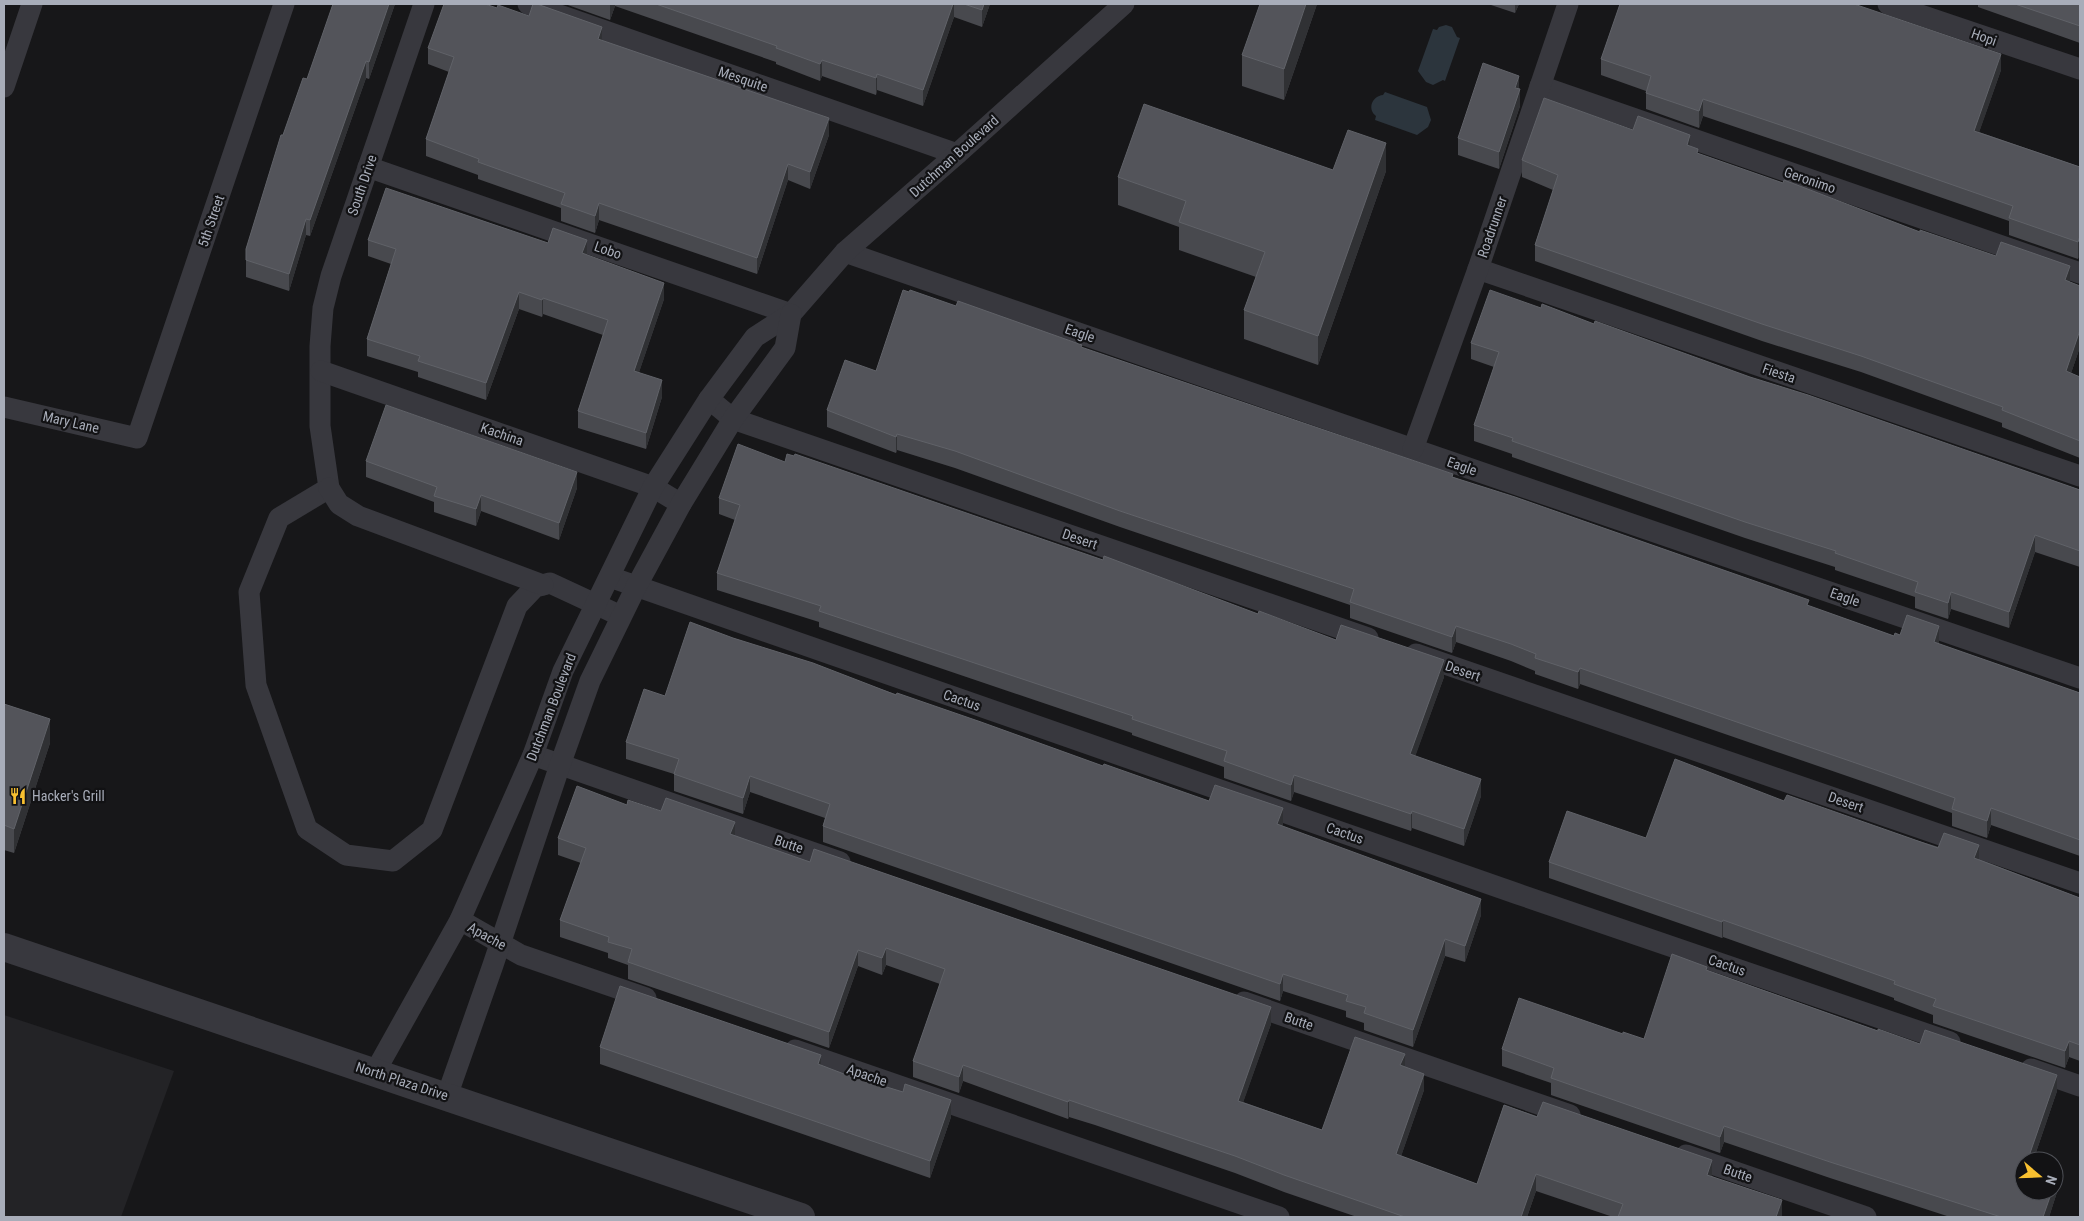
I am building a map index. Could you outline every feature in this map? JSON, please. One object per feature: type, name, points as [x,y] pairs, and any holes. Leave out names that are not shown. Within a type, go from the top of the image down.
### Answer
[{"type":"street","name":"North Plaza Drive","points":[[4,947],[800,1217]]},
{"type":"lane","points":[[4,87],[32,4]]},
{"type":"lane","name":"5th Street","points":[[137,438],[284,4]]},
{"type":"lane","name":"South Drive","points":[[329,488],[320,426],[320,346],[323,308],[331,276],[424,4]]},
{"type":"lane","name":"Mesquite","points":[[528,4],[957,154]]},
{"type":"lane","name":"Dutchman Boulevard","points":[[375,1072],[460,920],[533,755],[563,671],[653,487],[709,399],[755,337],[791,314],[845,252],[1124,4]]},
{"type":"lane","name":"Roadrunner","points":[[1413,449],[1478,269],[1568,4]]},
{"type":"lane","name":"Hopi","points":[[1888,4],[2080,69]]},
{"type":"lane","name":"Geronimo","points":[[1540,86],[2080,273]]},
{"type":"lane","name":"Lobo","points":[[368,167],[791,314]]},
{"type":"lane","name":"Eagle","points":[[845,252],[2080,678]]},
{"type":"lane","name":"Fiesta","points":[[1478,269],[2080,476]]},
{"type":"lane","name":"Dutchman Boulevard","points":[[447,1096],[590,681],[636,587],[681,504],[733,419],[785,348],[791,314]]},
{"type":"lane","name":"Kachina","points":[[320,371],[653,487],[681,504]]},
{"type":"lane","name":"Desert","points":[[709,399],[733,419],[2080,882]]},
{"type":"lane","name":"Mary Lane","points":[[4,406],[137,438]]},
{"type":"lane","points":[[543,585],[358,516],[339,504],[329,488],[279,518],[249,592],[256,684],[307,829],[346,855],[393,861],[432,830],[517,606],[535,587],[543,585],[550,583],[622,616]]},
{"type":"lane","name":"Cactus","points":[[610,577],[1499,887],[1968,1048]]},
{"type":"lane","name":"Butte","points":[[533,755],[861,869]]},
{"type":"lane","name":"Apache","points":[[460,920],[521,955],[661,1003]]},
{"type":"lane","name":"Butte","points":[[1228,996],[1585,1120]]},
{"type":"lane","name":"Apache","points":[[774,1042],[1279,1217]]},
{"type":"lane","points":[[2015,1064],[2080,1086]]},
{"type":"lane","name":"Butte","points":[[1669,1149],[1866,1217]]},
{"type":"shaded area","points":[[1446,25],[1452,27],[1457,37],[1460,38],[1445,81],[1443,80],[1433,85],[1426,82],[1418,71],[1433,29],[1437,30],[1439,27]]},
{"type":"shaded area","points":[[1385,92],[1427,107],[1431,120],[1428,127],[1417,135],[1375,120],[1376,116],[1371,107],[1372,103]]},
{"type":"shaded area","points":[[4,1015],[174,1071],[121,1217],[4,1217]]},
{"type":"building","points":[[333,4],[389,4],[369,62],[366,61],[310,220],[306,219],[289,274],[246,260],[246,249],[281,135],[283,135],[303,78],[307,79]]},
{"type":"building","points":[[444,4],[485,4],[497,8],[498,5],[529,16],[533,4],[537,4],[602,27],[598,39],[829,118],[810,172],[788,164],[757,258],[599,203],[595,216],[561,204],[565,193],[478,162],[479,159],[426,139],[454,57],[428,48]]},
{"type":"building","points":[[656,4],[953,4],[923,90],[877,74],[876,78],[822,60],[820,64],[776,48],[777,46]]},
{"type":"building","points":[[964,4],[984,4],[982,10]]},
{"type":"building","points":[[1260,4],[1306,4],[1284,69],[1242,55]]},
{"type":"building","points":[[1620,4],[1854,4],[2001,54],[1974,131],[2080,167],[2080,236],[2078,242],[2009,218],[2013,206],[1801,132],[1703,99],[1699,111],[1646,93],[1651,76],[1601,59]]},
{"type":"building","points":[[2015,4],[2080,4],[2080,26]]},
{"type":"building","points":[[1483,63],[1519,76],[1515,88],[1520,89],[1499,152],[1458,138]]},
{"type":"building","points":[[1544,98],[1633,130],[1638,116],[1690,135],[1687,145],[1698,149],[1697,153],[1783,183],[1784,180],[1920,232],[1920,230],[1996,256],[2001,242],[2070,266],[2065,280],[2080,286],[2080,330],[2066,371],[2080,377],[2080,441],[2002,410],[2003,407],[1861,356],[1762,324],[1535,245],[1558,175],[1522,160]]},
{"type":"building","points":[[1144,104],[1333,170],[1348,130],[1386,143],[1318,336],[1244,310],[1265,252],[1179,222],[1186,201],[1118,177]]},
{"type":"building","points":[[386,188],[548,243],[553,228],[587,240],[582,253],[664,283],[634,371],[662,380],[646,433],[578,411],[608,320],[543,298],[542,300],[519,292],[486,383],[418,361],[420,356],[367,339],[396,249],[368,240]]},
{"type":"building","points":[[903,290],[909,292],[910,290],[956,306],[958,301],[1082,345],[1081,347],[1453,474],[1452,477],[1515,497],[1809,600],[1807,605],[1894,636],[1895,633],[1900,635],[1907,615],[1939,626],[1934,642],[2080,693],[2080,840],[1991,808],[1987,821],[1952,809],[1955,798],[1580,668],[1578,672],[1535,658],[1536,654],[1456,626],[1452,637],[1350,602],[1354,589],[1120,511],[955,451],[897,434],[896,437],[827,410],[845,360],[876,371]]},
{"type":"building","points":[[1490,290],[1541,308],[1542,304],[1594,324],[1595,321],[1750,377],[1808,395],[2080,490],[2080,551],[2035,535],[2009,612],[1951,592],[1948,603],[1915,592],[1918,582],[1835,553],[1836,551],[1745,522],[1512,441],[1513,438],[1474,425],[1499,352],[1471,343]]},
{"type":"building","points":[[386,405],[577,472],[559,523],[481,495],[476,509],[434,496],[437,487],[366,461]]},
{"type":"building","points":[[738,444],[785,462],[787,454],[794,456],[795,454],[1103,560],[1104,556],[1258,614],[1259,611],[1336,640],[1341,625],[1444,660],[1410,754],[1481,779],[1464,829],[1412,811],[1411,814],[1294,775],[1291,785],[1224,761],[1227,751],[1132,719],[1133,716],[819,611],[821,606],[717,573],[740,505],[719,498]]},
{"type":"building","points":[[690,622],[733,638],[813,663],[896,695],[897,693],[1103,766],[1104,764],[1209,801],[1215,785],[1283,808],[1277,824],[1481,899],[1465,946],[1445,939],[1413,1030],[1364,1013],[1366,1007],[1346,1001],[1348,995],[1283,974],[1280,984],[823,826],[830,804],[750,776],[743,798],[674,774],[679,759],[626,742],[644,689],[665,696]]},
{"type":"building","name":"Hacker's Grill","points":[[4,704],[50,719],[14,829],[4,825]]},
{"type":"building","points":[[1675,759],[1784,801],[1787,795],[1938,848],[1944,833],[1979,845],[1974,858],[2080,898],[2080,1045],[2069,1041],[2065,1051],[1933,1006],[1936,999],[1894,984],[1895,981],[1723,920],[1722,922],[1549,862],[1567,811],[1646,838]]},
{"type":"building","points":[[577,786],[627,805],[628,800],[661,811],[666,798],[735,822],[730,834],[810,862],[814,849],[1271,1007],[1238,1101],[1322,1130],[1355,1037],[1405,1054],[1400,1065],[1424,1074],[1396,1154],[1477,1184],[1504,1105],[1537,1117],[1543,1102],[1712,1160],[1707,1175],[1782,1200],[1776,1217],[1618,1217],[1623,1204],[1536,1174],[1521,1217],[1405,1217],[1235,1156],[1069,1100],[1068,1102],[963,1065],[959,1077],[913,1061],[945,969],[886,948],[882,958],[858,950],[829,1032],[628,962],[632,949],[608,942],[609,937],[560,920],[586,848],[558,838]]},
{"type":"building","points":[[1672,954],[1707,967],[1706,970],[1878,1031],[1878,1029],[1920,1044],[1925,1030],[2057,1075],[2031,1151],[2014,1151],[2014,1201],[2049,1201],[2043,1217],[2001,1217],[1724,1126],[1720,1137],[1551,1078],[1554,1068],[1502,1049],[1519,998],[1623,1034],[1623,1032],[1644,1039]]},
{"type":"building","points":[[620,986],[821,1055],[818,1064],[844,1074],[903,1092],[905,1084],[951,1100],[930,1161],[600,1047]]},
{"type":"place","name":"Hacker's Grill","points":[[18,796]]}]
